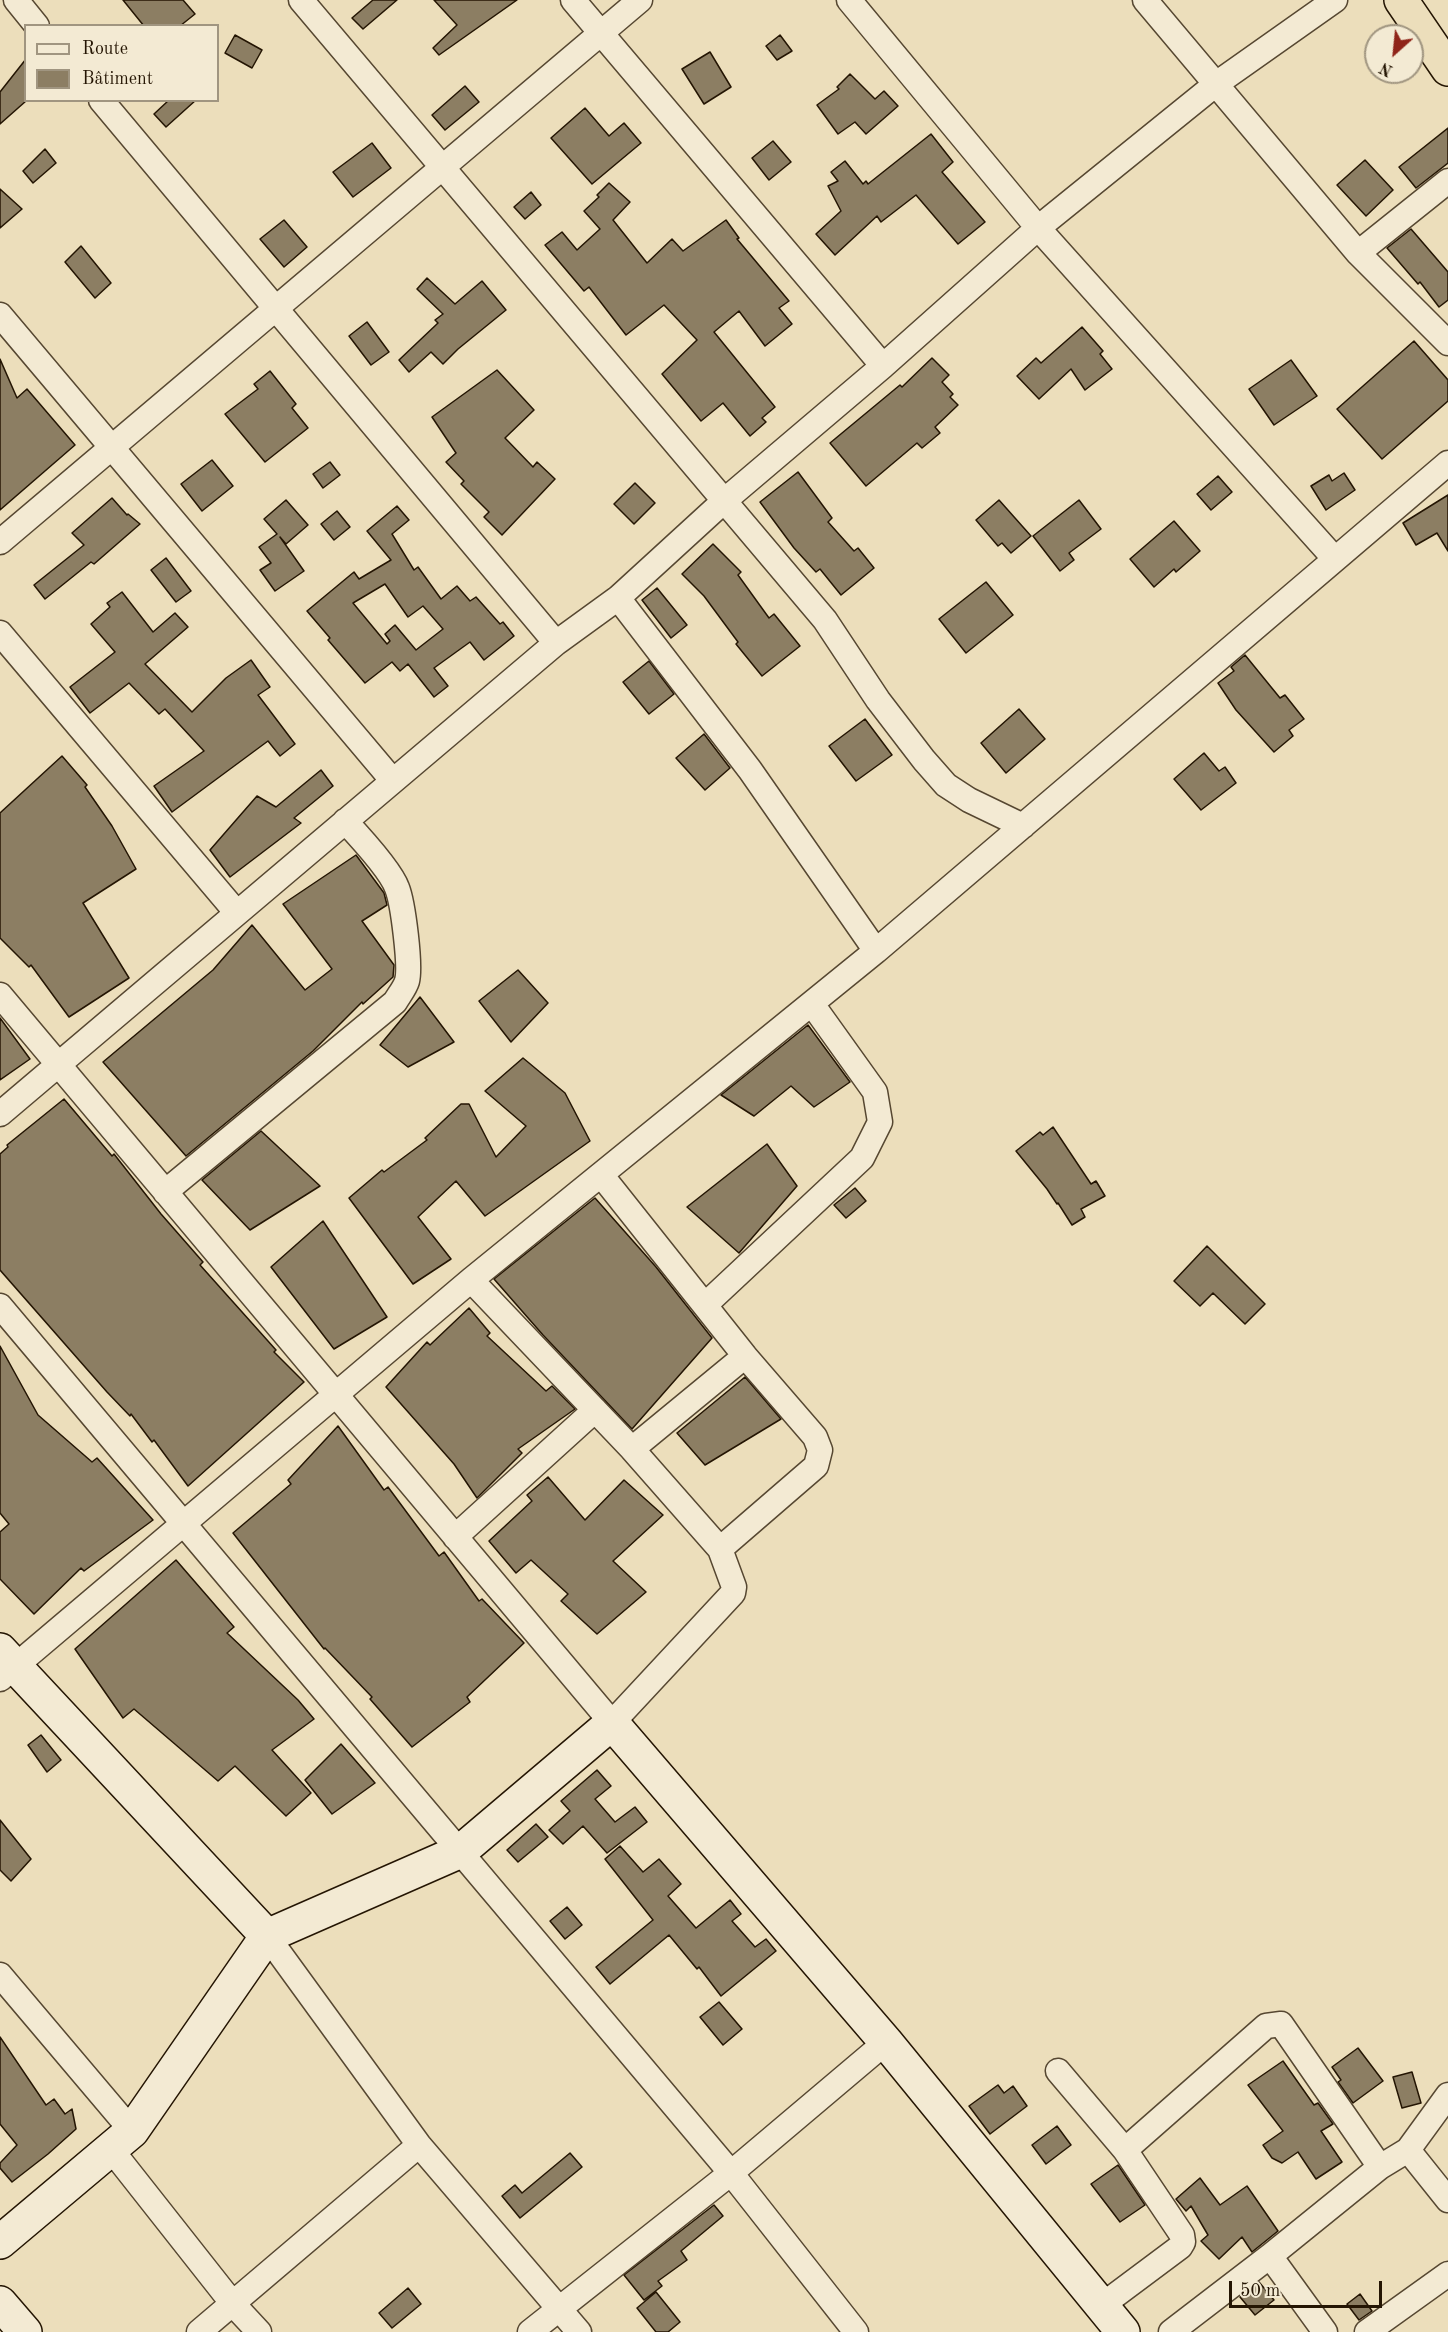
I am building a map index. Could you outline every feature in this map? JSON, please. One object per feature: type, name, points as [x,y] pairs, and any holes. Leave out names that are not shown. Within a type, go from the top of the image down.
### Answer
[{"type":"highway","points":[[1401,0],[1448,69]]},
{"type":"street","points":[[16,0],[35,24]]},
{"type":"street","points":[[301,0],[825,620],[878,700],[924,760],[946,784],[969,800],[1023,826]]},
{"type":"street","points":[[573,0],[883,366]]},
{"type":"street","points":[[0,542],[640,0]]},
{"type":"street","points":[[849,0],[1038,228],[1334,558]]},
{"type":"street","points":[[1145,0],[1358,253],[1448,343]]},
{"type":"street","points":[[0,1114],[556,642],[618,598],[724,501],[883,366],[1038,228],[1216,84],[1335,0]]},
{"type":"street","points":[[102,102],[556,642]]},
{"type":"street","points":[[1358,253],[1448,181]]},
{"type":"street","points":[[0,315],[393,781]]},
{"type":"street","points":[[579,2332],[420,2145],[267,1936],[5,1666],[184,1523],[471,1280],[602,1176],[876,951],[1448,463]]},
{"type":"street","points":[[618,598],[750,770],[876,951]]},
{"type":"street","points":[[0,633],[237,913]]},
{"type":"street","points":[[165,1192],[395,1002],[407,982],[402,908],[397,886],[363,841],[345,822]]},
{"type":"street","points":[[0,995],[612,1724],[886,2042],[1123,2332]]},
{"type":"street","points":[[705,1305],[862,1158],[879,1122],[875,1092],[812,1004]]},
{"type":"street","points":[[602,1176],[745,1356],[815,1437],[820,1449],[816,1466],[720,1549]]},
{"type":"street","points":[[0,2242],[121,2140],[267,1936],[461,1851],[612,1724],[733,1593],[734,1587],[720,1549],[632,1449],[471,1280]]},
{"type":"street","points":[[0,1306],[731,2173],[856,2332]]},
{"type":"street","points":[[632,1449],[745,1356]]},
{"type":"street","points":[[455,1537],[595,1410]]},
{"type":"street","points":[[0,1975],[121,2140],[233,2304],[259,2332]]},
{"type":"street","points":[[1125,2150],[1266,2026],[1274,2023],[1281,2024],[1380,2167]]},
{"type":"street","points":[[530,2332],[731,2173],[886,2042]]},
{"type":"street","points":[[1058,2072],[1125,2150],[1182,2235],[1183,2242],[1180,2247],[1101,2306]]},
{"type":"street","points":[[1170,2332],[1270,2256],[1380,2167],[1408,2150],[1448,2095]]},
{"type":"street","points":[[199,2332],[420,2145]]},
{"type":"street","points":[[1408,2150],[1448,2200]]},
{"type":"street","points":[[1270,2256],[1325,2332]]},
{"type":"street","points":[[1366,2332],[1444,2285]]},
{"type":"street","points":[[0,2302],[25,2332]]},
{"type":"building","points":[[123,0],[183,0],[195,14],[182,24],[142,24]]},
{"type":"building","points":[[373,0],[397,0],[363,29],[352,18]]},
{"type":"building","points":[[434,0],[517,0],[439,55],[433,48],[457,25]]},
{"type":"building","points":[[235,35],[262,50],[252,68],[225,53]]},
{"type":"building","points":[[780,35],[792,51],[777,60],[766,46]]},
{"type":"building","points":[[710,52],[731,87],[704,104],[682,69]]},
{"type":"building","points":[[24,62],[25,102],[0,124],[0,92]]},
{"type":"building","points":[[850,74],[875,99],[884,91],[898,106],[866,134],[855,122],[838,134],[817,105],[839,89],[837,87]]},
{"type":"building","points":[[465,86],[479,102],[445,130],[432,115]]},
{"type":"building","points":[[167,102],[194,102],[166,127],[154,114]]},
{"type":"building","points":[[585,108],[609,136],[624,123],[641,143],[592,184],[551,138]]},
{"type":"building","points":[[1448,128],[1448,163],[1416,188],[1399,167]]},
{"type":"building","points":[[931,134],[953,162],[942,172],[985,222],[958,244],[916,195],[881,222],[877,216],[835,255],[816,234],[841,211],[828,186],[838,181],[831,172],[845,161],[863,184],[866,181],[868,184]]},
{"type":"building","points":[[773,141],[791,162],[769,180],[752,158]]},
{"type":"building","points":[[372,143],[391,168],[353,197],[333,172]]},
{"type":"building","points":[[45,149],[56,163],[33,183],[23,171]]},
{"type":"building","points":[[1365,160],[1393,190],[1366,216],[1337,185]]},
{"type":"building","points":[[609,183],[630,202],[613,220],[647,263],[672,239],[683,251],[726,220],[739,238],[737,239],[789,301],[779,308],[792,324],[765,346],[739,311],[714,332],[775,407],[762,418],[766,422],[750,436],[723,403],[701,421],[662,374],[697,340],[664,305],[626,335],[589,287],[584,291],[545,245],[562,232],[577,250],[600,229],[584,211],[599,197],[597,195]]},
{"type":"building","points":[[0,189],[22,209],[0,228]]},
{"type":"building","points":[[531,192],[541,205],[525,219],[514,207]]},
{"type":"building","points":[[284,220],[307,247],[284,267],[260,239]]},
{"type":"building","points":[[1411,229],[1448,272],[1448,300],[1439,307],[1420,282],[1418,284],[1387,248]]},
{"type":"building","points":[[81,246],[111,283],[95,298],[65,262]]},
{"type":"building","points":[[427,278],[455,304],[482,281],[506,310],[443,364],[431,352],[409,372],[399,360],[438,323],[435,320],[443,314],[417,289]]},
{"type":"building","points":[[367,322],[389,352],[371,365],[349,336]]},
{"type":"building","points":[[1082,327],[1103,351],[1100,354],[1112,369],[1085,390],[1071,369],[1039,399],[1017,376],[1036,358],[1041,363]]},
{"type":"building","points":[[1414,341],[1448,380],[1448,401],[1382,459],[1337,409]]},
{"type":"building","points":[[932,358],[949,375],[942,382],[953,394],[950,397],[958,405],[935,427],[940,433],[922,448],[917,443],[866,486],[830,443],[900,385],[902,387]]},
{"type":"building","points":[[0,359],[17,398],[27,389],[75,445],[0,510]]},
{"type":"building","points":[[1291,360],[1317,396],[1274,425],[1249,389]]},
{"type":"building","points":[[497,370],[534,410],[505,438],[533,467],[537,462],[555,479],[502,535],[484,517],[489,512],[461,484],[464,481],[446,462],[456,453],[432,417]]},
{"type":"building","points":[[270,371],[296,404],[292,408],[308,428],[265,462],[225,414],[258,389],[254,384]]},
{"type":"building","points":[[212,460],[233,486],[202,511],[181,484]]},
{"type":"building","points":[[330,462],[340,475],[323,488],[313,474]]},
{"type":"building","points":[[798,472],[832,518],[828,522],[854,551],[858,548],[874,568],[841,595],[820,569],[816,572],[794,548],[760,502]]},
{"type":"building","points":[[1344,473],[1355,490],[1326,510],[1311,486],[1329,475],[1332,481]]},
{"type":"building","points":[[1218,476],[1232,492],[1211,510],[1197,494]]},
{"type":"building","points":[[635,483],[655,503],[634,524],[614,504]]},
{"type":"building","points":[[1448,495],[1448,551],[1437,533],[1416,545],[1403,523]]},
{"type":"building","points":[[112,498],[127,515],[140,524],[94,564],[91,562],[45,599],[34,585],[84,545],[72,533]]},
{"type":"building","points":[[286,500],[308,525],[286,544],[280,537],[304,571],[275,591],[260,570],[271,563],[259,547],[277,534],[264,519]]},
{"type":"building","points":[[999,500],[1031,536],[1011,553],[1002,543],[998,546],[976,520]]},
{"type":"building","points":[[1079,500],[1101,529],[1069,553],[1074,560],[1060,571],[1033,536]]},
{"type":"building","points":[[397,506],[409,520],[392,534],[414,570],[418,567],[441,599],[457,586],[470,601],[476,597],[500,624],[503,622],[514,636],[484,660],[470,642],[434,668],[448,686],[434,697],[408,664],[400,671],[392,662],[365,683],[328,640],[330,638],[307,611],[354,572],[359,579],[391,560],[367,531]],"holes":[[[385,584],[408,617],[423,606],[443,629],[416,650],[395,625],[385,634],[390,641],[387,644],[353,603]]]},
{"type":"building","points":[[337,511],[350,527],[334,540],[321,524]]},
{"type":"building","points":[[1174,521],[1200,551],[1176,572],[1174,569],[1154,587],[1130,559]]},
{"type":"building","points":[[713,544],[741,572],[738,575],[769,618],[774,614],[800,646],[762,676],[736,644],[738,642],[704,596],[682,574]]},
{"type":"building","points":[[166,558],[191,591],[176,602],[151,570]]},
{"type":"building","points":[[986,582],[1013,615],[966,653],[939,619]]},
{"type":"building","points":[[657,588],[687,625],[671,638],[642,600]]},
{"type":"building","points":[[122,592],[153,632],[175,613],[188,627],[145,664],[192,712],[226,678],[251,660],[270,687],[258,695],[295,744],[280,756],[268,741],[172,812],[154,786],[204,751],[165,709],[159,714],[129,683],[90,713],[70,687],[115,652],[91,624],[110,607],[107,603]]},
{"type":"building","points":[[1245,655],[1280,698],[1285,695],[1304,719],[1289,730],[1293,736],[1274,752],[1236,710],[1218,683],[1234,671],[1231,667]]},
{"type":"building","points":[[649,661],[674,694],[649,714],[623,682]]},
{"type":"building","points":[[1019,709],[1045,739],[1006,773],[981,743]]},
{"type":"building","points":[[865,719],[892,755],[856,781],[829,746]]},
{"type":"building","points":[[704,734],[730,768],[705,790],[676,758]]},
{"type":"building","points":[[1204,753],[1219,771],[1225,767],[1236,783],[1201,810],[1174,779]]},
{"type":"building","points":[[62,756],[87,785],[85,787],[112,826],[136,869],[83,903],[129,978],[69,1017],[31,965],[29,967],[0,938],[0,813]]},
{"type":"building","points":[[321,770],[333,786],[294,818],[301,823],[230,877],[210,850],[257,796],[276,807]]},
{"type":"building","points":[[356,855],[384,893],[387,905],[362,921],[394,965],[393,977],[363,1004],[362,1002],[313,1051],[186,1156],[103,1062],[213,970],[252,925],[305,990],[332,969],[283,904]]},
{"type":"building","points":[[518,970],[548,1003],[511,1042],[479,1001]]},
{"type":"building","points":[[420,997],[454,1042],[408,1067],[380,1045]]},
{"type":"building","points":[[0,1018],[30,1059],[0,1080]]},
{"type":"building","points":[[808,1025],[850,1082],[814,1107],[791,1086],[754,1116],[721,1095]]},
{"type":"building","points":[[523,1058],[565,1093],[590,1141],[485,1216],[456,1181],[418,1217],[451,1259],[413,1284],[349,1198],[382,1170],[384,1172],[427,1140],[425,1138],[461,1104],[469,1104],[496,1157],[526,1126],[485,1091]]},
{"type":"building","points":[[64,1099],[112,1156],[114,1154],[161,1214],[203,1262],[200,1265],[276,1350],[274,1352],[304,1382],[188,1486],[154,1440],[152,1442],[131,1414],[130,1416],[107,1392],[0,1270],[0,1154],[8,1147],[7,1145]]},
{"type":"building","points":[[1053,1127],[1091,1184],[1096,1181],[1105,1196],[1081,1209],[1085,1217],[1072,1225],[1058,1203],[1016,1151],[1040,1132],[1043,1135]]},
{"type":"building","points":[[261,1131],[320,1186],[250,1230],[202,1180]]},
{"type":"building","points":[[767,1144],[797,1186],[739,1253],[687,1207]]},
{"type":"building","points":[[855,1188],[866,1201],[846,1218],[834,1205]]},
{"type":"building","points":[[595,1198],[656,1267],[712,1338],[632,1429],[543,1335],[494,1279]]},
{"type":"building","points":[[323,1221],[387,1317],[334,1349],[271,1267]]},
{"type":"building","points":[[1207,1246],[1265,1304],[1245,1324],[1213,1293],[1200,1306],[1174,1281]]},
{"type":"building","points":[[469,1308],[490,1333],[487,1336],[546,1391],[552,1386],[575,1409],[518,1449],[522,1453],[477,1498],[454,1464],[386,1387],[427,1342],[430,1345]]},
{"type":"building","points":[[0,1346],[38,1415],[92,1462],[97,1458],[153,1520],[84,1571],[81,1568],[34,1614],[0,1579],[0,1532],[9,1524],[0,1513]]},
{"type":"building","points":[[745,1377],[781,1419],[705,1465],[677,1433]]},
{"type":"building","points":[[338,1426],[384,1490],[388,1487],[439,1556],[444,1552],[479,1601],[482,1599],[524,1643],[467,1697],[470,1702],[412,1747],[370,1699],[372,1697],[324,1649],[233,1533],[291,1484],[288,1480]]},
{"type":"building","points":[[548,1477],[585,1520],[624,1480],[663,1515],[613,1561],[646,1592],[597,1634],[561,1601],[568,1594],[531,1560],[516,1573],[489,1541],[532,1501],[527,1495]]},
{"type":"building","points":[[176,1560],[234,1627],[227,1633],[298,1700],[314,1719],[272,1750],[311,1793],[286,1816],[235,1766],[218,1781],[134,1709],[123,1718],[75,1649]]},
{"type":"building","points":[[41,1735],[61,1760],[47,1772],[28,1745]]},
{"type":"building","points":[[341,1744],[375,1783],[332,1814],[305,1780]]},
{"type":"building","points":[[597,1770],[611,1786],[595,1799],[615,1822],[635,1807],[647,1822],[607,1853],[583,1826],[563,1844],[549,1830],[570,1811],[561,1801]]},
{"type":"building","points":[[0,1820],[31,1859],[11,1881],[0,1870]]},
{"type":"building","points":[[536,1824],[548,1837],[518,1862],[507,1850]]},
{"type":"building","points":[[620,1846],[643,1872],[659,1859],[681,1884],[668,1896],[696,1928],[730,1900],[741,1914],[732,1921],[755,1947],[766,1939],[776,1951],[721,1996],[699,1967],[697,1969],[669,1935],[610,1984],[596,1967],[653,1920],[605,1859]]},
{"type":"building","points":[[567,1907],[582,1925],[565,1939],[550,1921]]},
{"type":"building","points":[[719,2002],[742,2029],[723,2045],[700,2017]]},
{"type":"building","points":[[0,2037],[46,2105],[54,2099],[65,2114],[72,2109],[76,2129],[12,2182],[0,2168],[0,2163],[17,2145],[0,2124]]},
{"type":"building","points":[[1358,2048],[1383,2081],[1353,2103],[1338,2082],[1341,2080],[1332,2067]]},
{"type":"building","points":[[1283,2061],[1314,2105],[1318,2103],[1333,2124],[1321,2131],[1342,2162],[1316,2179],[1298,2152],[1282,2163],[1272,2158],[1263,2145],[1283,2131],[1248,2085]]},
{"type":"building","points":[[1412,2072],[1421,2103],[1402,2108],[1393,2077]]},
{"type":"building","points":[[998,2085],[1004,2093],[1013,2086],[1027,2106],[990,2134],[969,2106]]},
{"type":"building","points":[[1057,2126],[1071,2145],[1046,2164],[1032,2145]]},
{"type":"building","points":[[570,2153],[582,2167],[520,2218],[502,2196],[515,2185],[522,2193]]},
{"type":"building","points":[[1118,2165],[1145,2205],[1120,2222],[1091,2184]]},
{"type":"building","points":[[1200,2178],[1220,2205],[1247,2186],[1278,2231],[1252,2252],[1242,2237],[1219,2259],[1201,2241],[1208,2235],[1191,2206],[1186,2211],[1176,2199]]},
{"type":"building","points":[[714,2205],[723,2216],[681,2251],[687,2260],[658,2281],[662,2286],[644,2300],[624,2275]]},
{"type":"building","points":[[1259,2282],[1274,2300],[1255,2315],[1240,2297]]},
{"type":"building","points":[[408,2288],[421,2304],[392,2328],[379,2313]]},
{"type":"building","points":[[656,2292],[680,2322],[668,2332],[656,2332],[637,2308]]},
{"type":"building","points":[[1360,2294],[1372,2311],[1359,2320],[1347,2304]]}]
